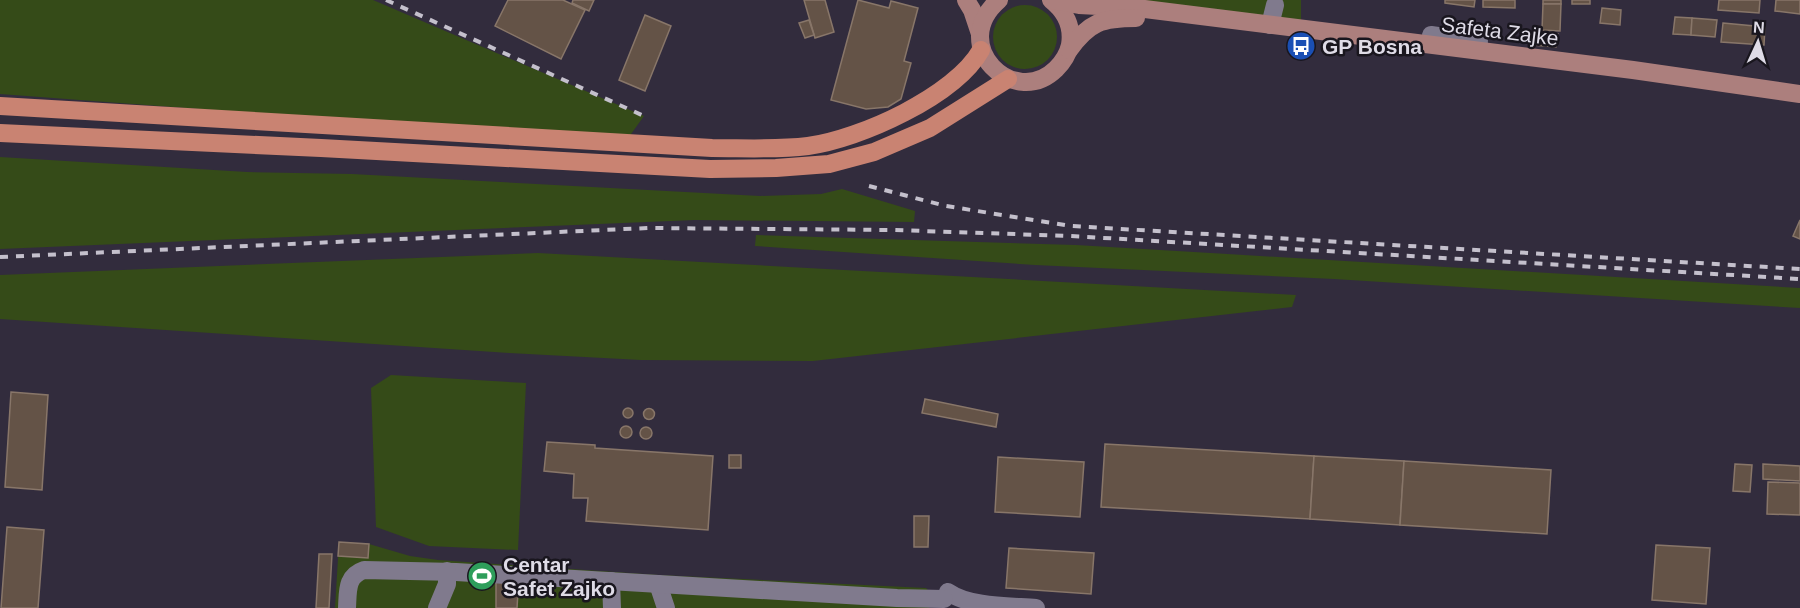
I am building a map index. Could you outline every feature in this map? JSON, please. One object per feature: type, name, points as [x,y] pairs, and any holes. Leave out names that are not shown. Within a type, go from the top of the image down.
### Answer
[{"type":"highway","points":[[0,106],[712,148],[808,146],[865,130],[932,97],[964,73],[973,63],[980,42]]},
{"type":"highway","points":[[0,133],[710,169],[776,168],[829,164],[874,152],[930,128],[1008,79]]},
{"type":"highway","points":[[0,97],[135,106],[272,122]]},
{"type":"highway","points":[[0,140],[91,138]]},
{"type":"main road","points":[[966,0],[988,63],[1008,79]]},
{"type":"main road","points":[[980,42],[985,15],[999,0]]},
{"type":"main road","name":"Safeta Zajke","points":[[1052,0],[1079,5],[1137,8],[1633,70],[1800,94]]},
{"type":"main road","name":"Safeta Zajke","points":[[1052,0],[1059,6],[1068,22],[1069,50]]},
{"type":"main road","name":"Safeta Zajke","points":[[1008,79],[1023,82],[1045,77],[1062,63],[1081,33],[1096,24],[1114,18],[1137,18],[1620,76],[1800,102]]},
{"type":"street","points":[[1270,25],[1273,2]]},
{"type":"street","points":[[1431,35],[1800,86]]},
{"type":"street","points":[[347,608],[349,581],[364,570],[447,571],[885,597],[946,595],[971,602],[1036,608]]},
{"type":"street","points":[[437,608],[447,584],[447,571]]},
{"type":"street","points":[[611,582],[612,608]]},
{"type":"street","points":[[658,584],[666,608]]},
{"type":"green space","points":[[0,0],[373,0],[644,116],[626,141],[0,94]]},
{"type":"green space","points":[[1084,0],[1301,0],[1301,21]]},
{"type":"green space","points":[[1025,5],[1048,14],[1057,37],[1048,60],[1025,69],[1002,60],[993,37],[1002,14]]},
{"type":"green space","points":[[0,157],[247,172],[352,174],[760,196],[821,194],[842,189],[915,211],[914,222],[695,220],[0,249]]},
{"type":"green space","points":[[756,235],[1076,245],[1800,288],[1800,308],[1334,279],[1035,265],[755,246]]},
{"type":"green space","points":[[538,253],[1296,295],[1292,307],[813,361],[641,360],[0,319],[0,275]]},
{"type":"green space","points":[[391,375],[526,383],[518,550],[429,546],[376,527],[371,388]]},
{"type":"green space","name":"Centar Safet Zajko","points":[[339,542],[369,544],[410,556],[438,560],[659,575],[926,588],[930,592],[929,608],[335,608]]},
{"type":"building","points":[[508,0],[563,0],[585,10],[561,59],[495,26]]},
{"type":"building","points":[[573,0],[594,0],[589,11],[572,3]]},
{"type":"building","points":[[804,0],[825,0],[834,32],[815,38]]},
{"type":"building","points":[[858,0],[889,8],[891,1],[918,8],[904,61],[911,63],[901,99],[888,107],[866,109],[831,100]]},
{"type":"building","points":[[1445,0],[1475,0],[1474,7],[1445,3]]},
{"type":"building","points":[[1483,0],[1515,0],[1515,8],[1483,7]]},
{"type":"building","points":[[1543,0],[1561,0],[1561,4],[1543,4]]},
{"type":"building","points":[[1572,0],[1590,0],[1590,4],[1572,4]]},
{"type":"building","points":[[1719,0],[1760,0],[1759,13],[1718,10]]},
{"type":"building","points":[[1776,0],[1800,0],[1800,14],[1775,11]]},
{"type":"building","points":[[1543,4],[1561,4],[1560,31],[1542,30]]},
{"type":"building","points":[[1602,8],[1621,10],[1620,25],[1600,23]]},
{"type":"building","points":[[645,15],[671,26],[645,91],[619,80]]},
{"type":"building","points":[[1675,17],[1692,18],[1691,35],[1673,34]]},
{"type":"building","points":[[1692,18],[1717,20],[1715,37],[1691,35]]},
{"type":"building","points":[[809,20],[814,35],[805,38],[799,23]]},
{"type":"building","points":[[1723,23],[1765,27],[1764,45],[1721,42]]},
{"type":"building","points":[[1534,32],[1558,34],[1556,47],[1533,45]]},
{"type":"building","points":[[1800,220],[1800,239],[1793,236]]},
{"type":"building","points":[[11,392],[48,395],[42,490],[5,487]]},
{"type":"building","points":[[925,399],[998,414],[996,427],[922,413]]},
{"type":"building","points":[[628,408],[632,409],[632,417],[628,418],[624,417],[623,413],[624,409]]},
{"type":"building","points":[[649,408],[655,414],[649,420],[643,414]]},
{"type":"building","points":[[626,426],[632,432],[626,438],[620,432]]},
{"type":"building","points":[[648,427],[652,433],[648,439],[644,439],[640,431]]},
{"type":"building","points":[[547,442],[595,445],[595,448],[713,456],[708,530],[586,521],[588,498],[573,498],[574,474],[544,471]]},
{"type":"building","points":[[1105,444],[1314,456],[1310,519],[1101,507]]},
{"type":"building","points":[[729,455],[741,455],[741,468],[729,468]]},
{"type":"building","points":[[1314,456],[1404,461],[1400,525],[1310,519]]},
{"type":"building","points":[[998,457],[1084,462],[1080,517],[995,512]]},
{"type":"building","points":[[1404,461],[1551,470],[1547,534],[1400,525]]},
{"type":"building","points":[[1735,464],[1752,465],[1750,492],[1733,491]]},
{"type":"building","points":[[1763,464],[1800,466],[1800,481],[1763,479]]},
{"type":"building","points":[[1768,482],[1800,483],[1800,515],[1767,514]]},
{"type":"building","points":[[914,516],[929,516],[928,547],[914,547]]},
{"type":"building","points":[[7,527],[44,530],[38,608],[1,608]]},
{"type":"building","points":[[339,542],[369,544],[368,558],[338,556]]},
{"type":"building","points":[[1656,545],[1710,548],[1706,604],[1652,600]]},
{"type":"building","points":[[1009,548],[1094,553],[1091,594],[1006,588]]},
{"type":"building","points":[[319,554],[332,554],[329,608],[316,608]]},
{"type":"building","points":[[496,575],[519,576],[517,608],[496,608]]},
{"type":"railway","points":[[386,0],[644,116]]},
{"type":"railway","points":[[869,186],[946,206],[1071,226],[1800,269]]},
{"type":"railway","points":[[0,257],[648,228],[894,230],[1071,236],[1800,279]]},
{"type":"place","name":"GP Bosna","points":[[1301,46]]},
{"type":"place","name":"Centar Safet Zajko","points":[[482,576]]}]
